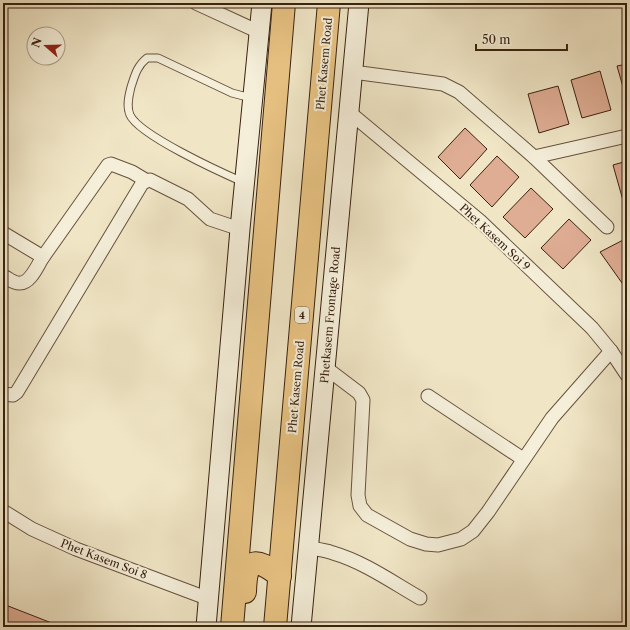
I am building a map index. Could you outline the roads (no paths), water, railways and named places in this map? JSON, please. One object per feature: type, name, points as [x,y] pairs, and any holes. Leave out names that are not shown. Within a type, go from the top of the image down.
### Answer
[{"type":"highway","points":[[232,627],[284,3]]},
{"type":"highway","name":"Phet Kasem Road","points":[[275,627],[329,3]]},
{"type":"highway","points":[[244,627],[245,584],[247,572],[250,567],[256,562],[260,563],[269,567],[280,576]]},
{"type":"main road","points":[[206,627],[240,229],[262,3]]},
{"type":"main road","name":"Phetkasem Frontage Road","points":[[302,627],[359,3]]},
{"type":"street","points":[[196,3],[259,32]]},
{"type":"street","points":[[353,72],[443,84],[459,92],[534,157],[607,227]]},
{"type":"street","name":"Phet Kasem Soi 9","points":[[349,112],[480,221],[592,328],[611,351],[627,375]]},
{"type":"street","points":[[534,157],[627,136]]},
{"type":"street","points":[[5,277],[22,284],[27,281],[108,165],[111,164],[148,181],[150,180],[188,199],[210,220],[240,229]]},
{"type":"street","points":[[3,394],[13,395],[16,392],[143,182],[148,181]]},
{"type":"street","points":[[3,233],[43,257]]},
{"type":"street","points":[[326,368],[359,393],[363,400],[358,495],[360,506],[367,515],[410,539],[426,544],[438,545],[461,539],[473,531],[488,512],[552,418],[611,351]]},
{"type":"street","points":[[428,396],[523,459]]},
{"type":"street","name":"Phet Kasem Soi 8","points":[[3,511],[32,530],[76,549],[209,599]]},
{"type":"street","points":[[309,548],[333,553],[350,559],[369,568],[420,598]]},
{"type":"lane","points":[[245,183],[183,153],[139,126],[130,114],[128,99],[136,72],[140,64],[146,58],[158,58],[232,93],[253,98]]}]
